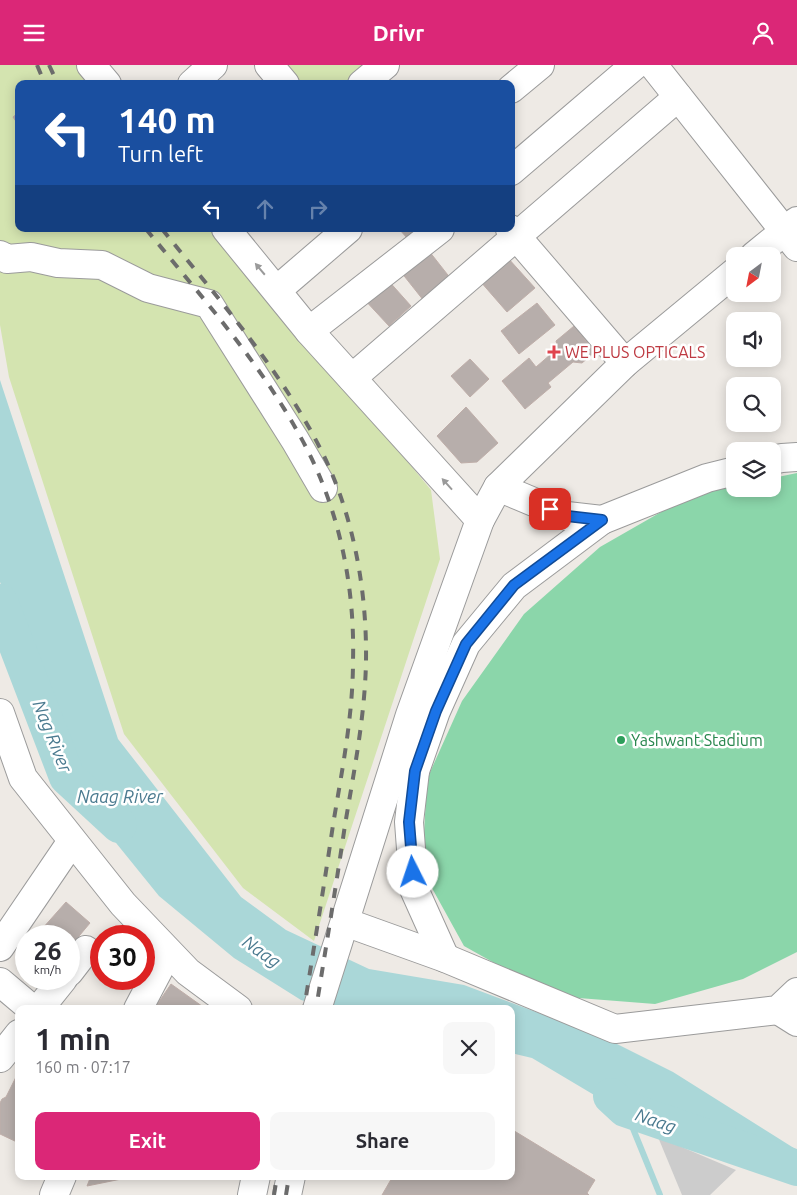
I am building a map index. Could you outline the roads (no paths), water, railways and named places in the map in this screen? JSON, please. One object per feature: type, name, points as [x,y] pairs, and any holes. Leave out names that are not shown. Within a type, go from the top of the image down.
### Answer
[{"type":"street","points":[[91,65],[104,80]]},
{"type":"street","points":[[196,80],[213,65]]},
{"type":"street","points":[[269,65],[282,80]]},
{"type":"street","points":[[515,86],[540,65]]},
{"type":"street","points":[[515,168],[635,65]]},
{"type":"street","points":[[653,65],[793,233],[769,247]]},
{"type":"street","points":[[515,231],[678,97]]},
{"type":"street","points":[[229,232],[309,331],[480,520]]},
{"type":"street","points":[[277,290],[345,232]]},
{"type":"street","points":[[309,331],[436,232]]},
{"type":"street","points":[[352,378],[514,232],[625,363]]},
{"type":"street","points":[[0,255],[7,259],[31,257],[58,263],[102,265],[148,288],[209,303],[296,440],[323,489]]},
{"type":"street","points":[[318,1005],[410,715],[480,520],[498,487],[625,363],[726,279]]},
{"type":"street","points":[[781,458],[797,457]]},
{"type":"street","points":[[445,958],[414,889],[409,822],[415,771],[436,711],[466,644],[514,585],[602,520],[707,478],[726,473]]},
{"type":"street","points":[[498,487],[567,516],[602,520]]},
{"type":"street","points":[[0,713],[22,778],[72,841],[123,904],[188,973],[232,1005]]},
{"type":"street","points":[[382,803],[415,771]]},
{"type":"street","points":[[0,947],[72,841]]},
{"type":"street","points":[[343,929],[445,958],[615,1029],[787,1016],[797,992]]},
{"type":"street","points":[[80,958],[86,950]]},
{"type":"street","points":[[140,1005],[168,952]]},
{"type":"street","points":[[0,982],[27,1005]]},
{"type":"street","points":[[42,1005],[54,990]]},
{"type":"street","points":[[0,1058],[15,1039]]},
{"type":"street","points":[[54,1195],[60,1180]]},
{"type":"street","points":[[252,1195],[255,1180]]},
{"type":"street","points":[[287,1195],[290,1180]]},
{"type":"water","name":"Naag River","points":[[0,380],[118,739],[241,897],[286,930],[369,969],[464,985],[603,1037],[673,1072],[797,1150],[797,1182],[698,1132],[616,1108],[532,1058],[515,1054],[515,1005],[318,1005],[301,1000],[234,958],[159,896],[91,812],[0,582]]},
{"type":"waterway","name":"Nag River","points":[[0,602],[67,777],[119,825]]},
{"type":"waterway","name":"Naag","points":[[611,1096],[625,1109],[797,1168]]},
{"type":"waterway","points":[[625,1109],[660,1195]]},
{"type":"railway","points":[[37,65],[43,80]]},
{"type":"railway","points":[[49,65],[56,80]]},
{"type":"railway","points":[[148,232],[228,329],[284,408],[300,436],[325,489],[342,545],[351,603],[353,682],[349,723],[305,1005]]},
{"type":"railway","points":[[164,232],[228,310],[270,366],[308,425],[324,456],[343,504],[357,556],[366,635],[364,702],[317,1005]]},
{"type":"railway","points":[[274,1195],[276,1180]]},
{"type":"railway","points":[[286,1195],[288,1180]]},
{"type":"place","name":"WE PLUS OPTICALS","points":[[554,352]]},
{"type":"place","name":"Yashwant Stadium","points":[[621,740]]}]
